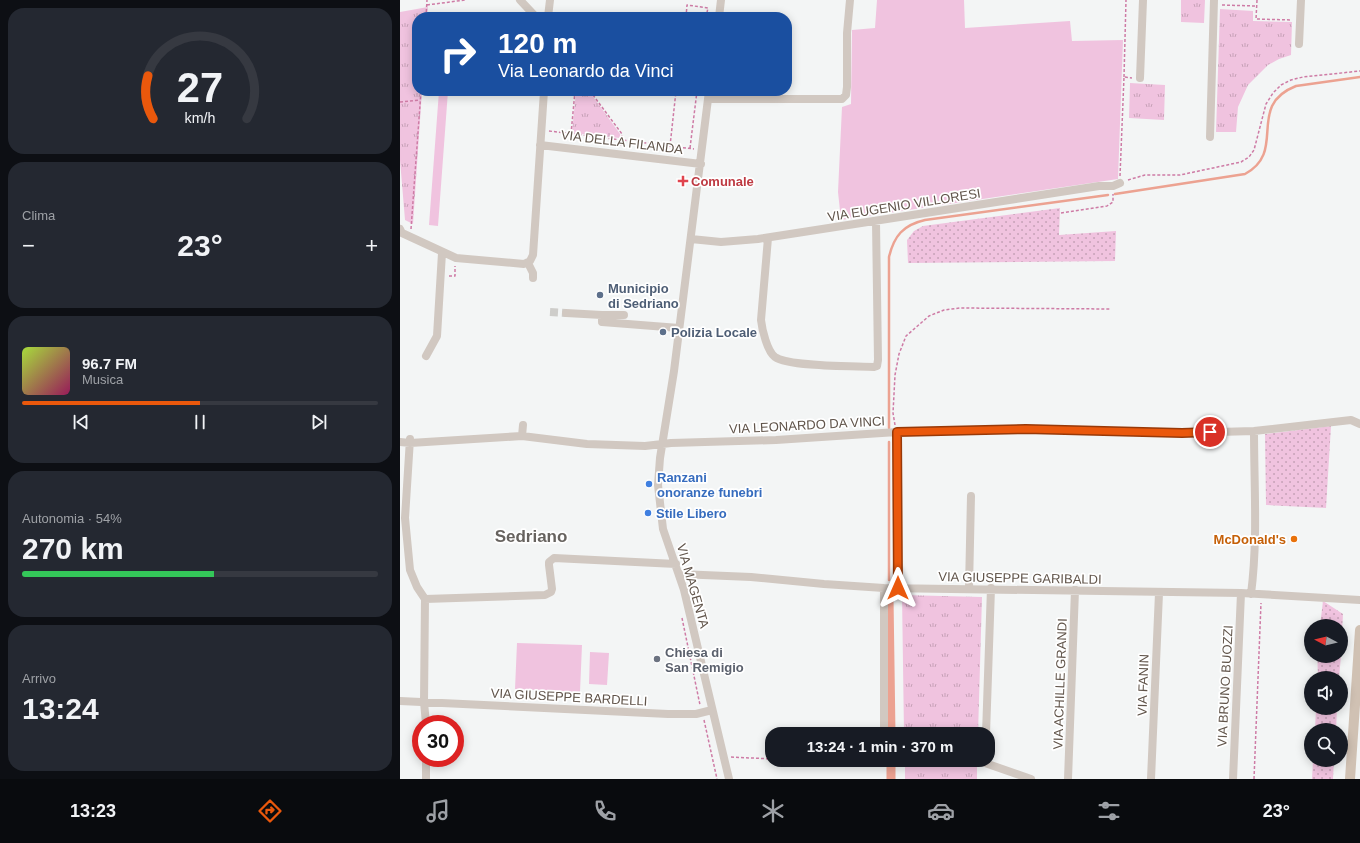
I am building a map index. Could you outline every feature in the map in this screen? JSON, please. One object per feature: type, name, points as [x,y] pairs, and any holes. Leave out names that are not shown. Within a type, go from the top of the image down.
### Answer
[{"type":"main road","points":[[1350,779],[1360,630]]},
{"type":"street","points":[[520,0],[531,12]]},
{"type":"street","points":[[549,12],[550,0]]},
{"type":"street","points":[[720,12],[721,0]]},
{"type":"street","points":[[735,96],[840,100],[844,98],[847,87],[847,33],[850,0]]},
{"type":"street","points":[[1140,78],[1143,0]]},
{"type":"street","points":[[1299,44],[1301,0]]},
{"type":"street","points":[[1210,137],[1214,2]]},
{"type":"street","points":[[400,230],[402,233],[442,253],[456,258],[526,263],[532,259],[534,255],[544,96]]},
{"type":"street","name":"VIA MAGENTA","points":[[709,96],[680,328],[658,485],[663,529],[676,564],[689,611],[729,779]]},
{"type":"street","name":"VIA DELLA FILANDA","points":[[540,145],[701,164]]},
{"type":"street","name":"VIA EUGENIO VILLORESI","points":[[691,239],[720,242],[768,238],[1116,184]]},
{"type":"street","points":[[768,238],[760,320],[770,351],[774,357],[795,363],[874,367],[877,366],[878,360],[876,222]]},
{"type":"street","points":[[426,356],[437,336],[442,253]]},
{"type":"street","points":[[526,263],[533,272],[534,278]]},
{"type":"street","points":[[566,313],[602,316],[624,315]]},
{"type":"street","points":[[602,316],[602,322],[680,328]]},
{"type":"street","name":"VIA LEONARDO DA VINCI","points":[[400,442],[410,440],[522,436],[587,444],[645,446],[671,443],[776,440],[897,432],[1026,429],[1182,433],[1254,431],[1351,420],[1360,424]]},
{"type":"street","points":[[522,436],[523,425]]},
{"type":"street","points":[[1251,594],[1255,521],[1254,431]]},
{"type":"street","points":[[897,432],[898,588]]},
{"type":"street","points":[[410,440],[402,518],[410,570],[417,587],[425,599],[425,715]]},
{"type":"street","points":[[969,588],[971,496]]},
{"type":"street","points":[[425,599],[549,594],[552,589],[548,565],[554,558],[660,566],[676,564]]},
{"type":"street","name":"VIA GIUSEPPE GARIBALDI","points":[[679,574],[751,577],[884,588],[991,588],[1159,593],[1241,593],[1360,600]]},
{"type":"street","points":[[884,588],[884,727]]},
{"type":"street","points":[[986,727],[991,588]]},
{"type":"street","name":"VIA ACHILLE GRANDI","points":[[1068,779],[1075,590]]},
{"type":"street","name":"VIA FANIN","points":[[1151,779],[1159,593]]},
{"type":"street","name":"VIA BRUNO BUOZZI","points":[[1233,779],[1241,593]]},
{"type":"street","name":"VIA GIUSEPPE BARDELLI","points":[[400,701],[668,714],[696,714],[712,710]]},
{"type":"street","points":[[995,766],[1031,779]]},
{"type":"street","points":[[426,767],[426,779]]},
{"type":"path","points":[[426,12],[427,0]]},
{"type":"path","points":[[427,5],[465,0]]},
{"type":"path","points":[[1061,213],[1107,206],[1111,204],[1114,199],[1124,77],[1126,0]]},
{"type":"path","points":[[1256,0],[1256,19],[1300,20]]},
{"type":"path","points":[[1214,2],[1256,6]]},
{"type":"path","points":[[686,12],[687,5],[708,8],[707,12]]},
{"type":"path","points":[[1116,184],[1145,175],[1180,175],[1241,162],[1249,157],[1254,150],[1266,104],[1273,93],[1281,85],[1291,80],[1303,77],[1360,71]]},
{"type":"path","points":[[1124,77],[1140,78]]},
{"type":"path","points":[[410,237],[420,96]]},
{"type":"path","points":[[571,134],[575,96]]},
{"type":"path","points":[[594,96],[622,134],[620,154]]},
{"type":"path","points":[[670,146],[675,96]]},
{"type":"path","points":[[690,148],[696,96]]},
{"type":"path","points":[[400,102],[420,100]]},
{"type":"path","points":[[541,130],[702,150]]},
{"type":"path","points":[[441,276],[455,276],[456,258]]},
{"type":"path","points":[[897,432],[893,413],[895,375],[899,354],[906,336],[929,316],[944,310],[960,308],[1111,309]]},
{"type":"path","points":[[1254,779],[1262,594]]},
{"type":"path","points":[[681,618],[717,779]]},
{"type":"path","points":[[723,756],[765,759]]},
{"type":"green space","points":[[877,0],[964,0],[965,28],[1070,21],[1072,41],[1123,40],[1118,179],[841,220],[838,192],[842,107],[851,104],[852,30],[875,28]]},
{"type":"green space","points":[[1181,0],[1205,0],[1204,23],[1181,22]]},
{"type":"green space","points":[[428,7],[428,12],[412,12],[412,96],[422,96],[413,224],[405,220],[400,160],[400,12]]},
{"type":"green space","points":[[1220,9],[1253,11],[1253,21],[1292,22],[1291,55],[1268,65],[1248,85],[1238,107],[1236,132],[1216,132]]},
{"type":"green space","points":[[1130,83],[1165,85],[1164,120],[1129,118]]},
{"type":"green space","points":[[439,96],[448,96],[438,226],[429,225]]},
{"type":"green space","points":[[576,96],[593,96],[620,134],[620,138],[572,133]]},
{"type":"green space","points":[[1060,208],[1059,235],[1116,231],[1115,261],[908,263],[907,240],[914,231],[923,226]]},
{"type":"green space","points":[[1331,426],[1326,508],[1266,505],[1265,434]]},
{"type":"green space","points":[[902,595],[982,597],[978,727],[904,727]]},
{"type":"green space","points":[[1323,601],[1343,614],[1343,619],[1321,619]]},
{"type":"green space","points":[[517,643],[582,645],[580,692],[515,689]]},
{"type":"green space","points":[[590,652],[609,653],[607,685],[589,684]]},
{"type":"green space","points":[[1340,663],[1340,671],[1318,671],[1318,664]]},
{"type":"green space","points":[[1316,715],[1337,715],[1336,723],[1315,723]]},
{"type":"green space","points":[[905,767],[977,767],[977,779],[905,779]]},
{"type":"green space","points":[[1313,767],[1334,767],[1333,779],[1312,779]]},
{"type":"waterway","points":[[1115,194],[1245,174],[1257,164],[1264,153],[1267,141],[1269,117],[1273,105],[1281,95],[1296,86],[1360,77]]},
{"type":"waterway","points":[[889,428],[889,257],[894,243],[901,232],[905,228],[925,220],[1108,195]]},
{"type":"waterway","points":[[889,442],[889,580]]},
{"type":"waterway","points":[[889,597],[891,727]]},
{"type":"waterway","points":[[891,767],[891,779]]},
{"type":"tunnel","points":[[550,312],[566,313]]},
{"type":"place","name":"Comunale","points":[[683,181]]},
{"type":"place","name":"Municipio di Sedriano","points":[[600,295]]},
{"type":"place","name":"Polizia Locale","points":[[663,332]]},
{"type":"place","name":"Ranzani onoranze funebri","points":[[649,484]]},
{"type":"place","name":"Stile Libero","points":[[648,513]]},
{"type":"place","name":"McDonald's","points":[[1294,539]]},
{"type":"place","name":"Chiesa di San Remigio","points":[[657,659]]},
{"type":"district","name":"Sedriano","points":[[531,536]]},
{"type":"route","points":[[898,588],[897,432],[1026,429],[1182,433],[1210,432]]}]
